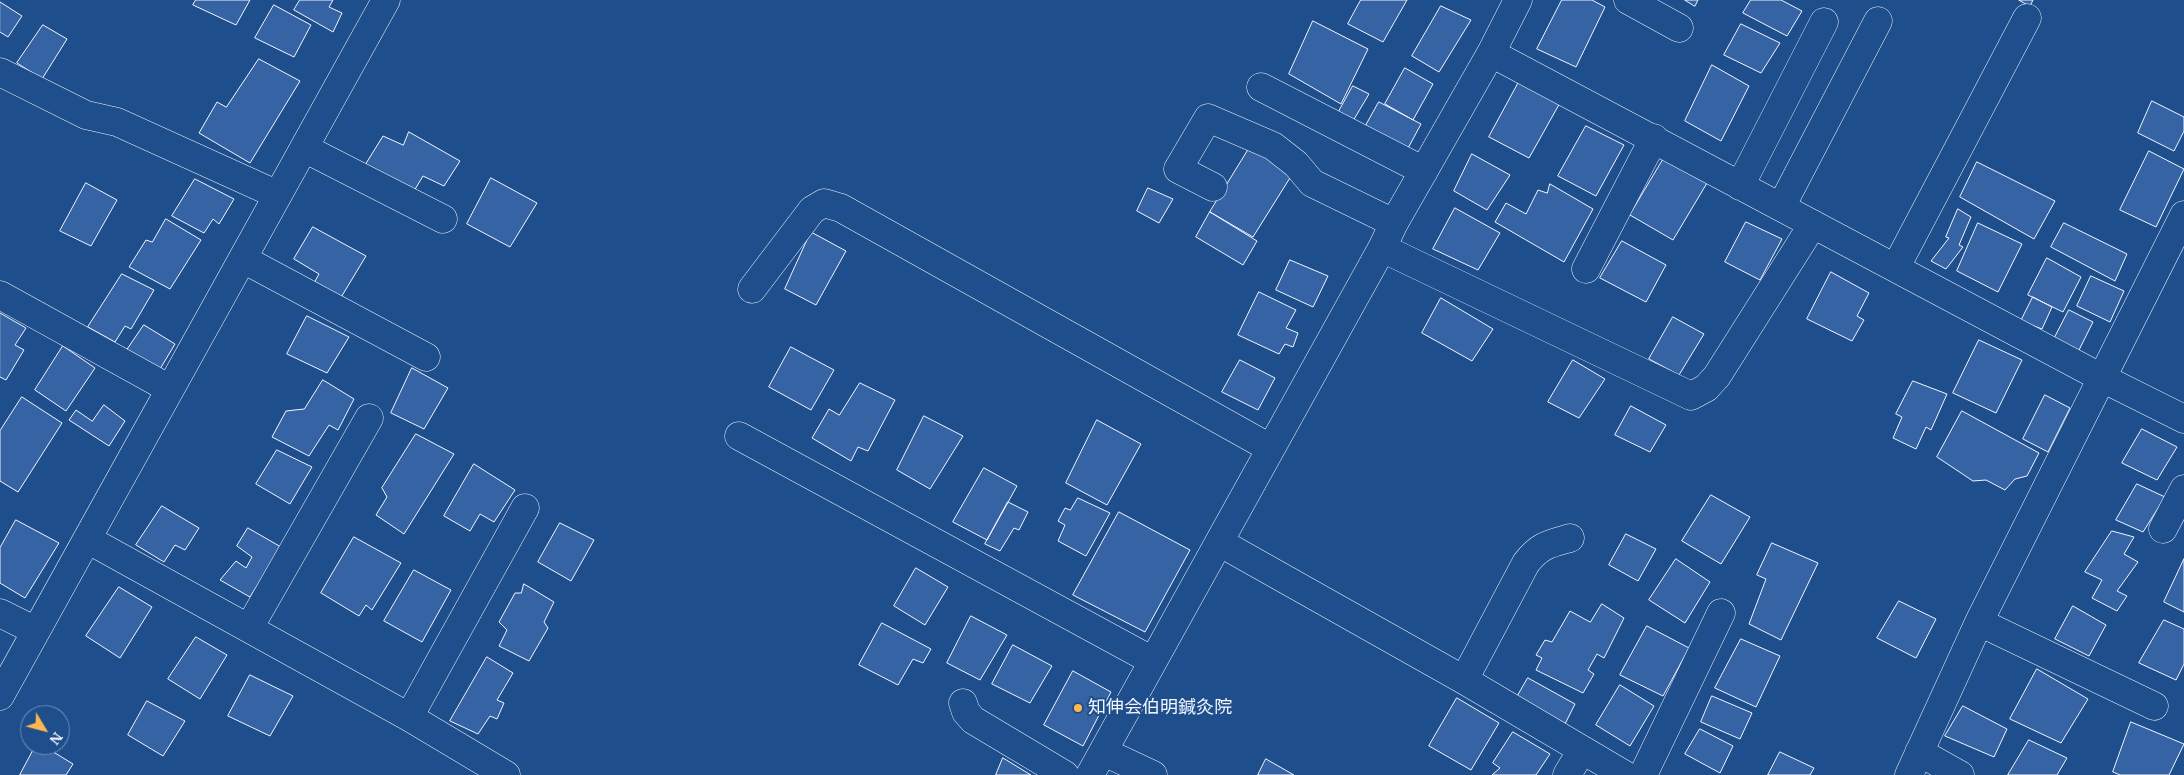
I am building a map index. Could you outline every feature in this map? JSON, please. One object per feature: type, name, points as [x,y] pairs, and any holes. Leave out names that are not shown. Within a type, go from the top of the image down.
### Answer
[{"type":"street","points":[[0,696],[386,0]]},
{"type":"street","points":[[1090,775],[1382,248],[1394,223],[1491,53],[1518,0]]},
{"type":"street","points":[[1628,0],[1678,28]]},
{"type":"street","points":[[1896,267],[2027,18]]},
{"type":"street","points":[[1781,207],[1878,20]]},
{"type":"street","points":[[1740,186],[1824,22]]},
{"type":"street","points":[[1491,53],[1654,138],[1740,186],[1896,267],[2102,378],[2184,419]]},
{"type":"street","points":[[0,72],[86,116],[118,122],[278,195]]},
{"type":"street","points":[[1261,87],[1424,170]]},
{"type":"street","points":[[1213,187],[1178,169],[1208,118],[1273,146],[1296,164],[1312,183],[1394,223]]},
{"type":"street","points":[[1586,268],[1654,138]]},
{"type":"street","points":[[304,148],[443,219]]},
{"type":"street","points":[[752,289],[812,210],[824,202],[841,208],[1270,448]]},
{"type":"street","points":[[1960,775],[1914,764],[1979,622],[2184,215]]},
{"type":"street","points":[[1382,248],[1691,396],[1706,388],[1717,376],[1813,224]]},
{"type":"street","points":[[243,258],[426,357]]},
{"type":"street","points":[[0,295],[170,389]]},
{"type":"street","points":[[250,628],[369,418]]},
{"type":"street","points":[[739,436],[1153,661]]},
{"type":"street","points":[[2163,529],[2184,489]]},
{"type":"street","points":[[409,717],[524,508]]},
{"type":"street","points":[[1464,680],[1526,563],[1536,550],[1570,538]]},
{"type":"street","points":[[87,539],[409,717],[506,775]]},
{"type":"street","points":[[1219,542],[1464,680],[1625,775]]},
{"type":"street","points":[[1643,775],[1721,612]]},
{"type":"street","points":[[0,613],[36,631]]},
{"type":"street","points":[[1979,622],[2154,706]]},
{"type":"street","points":[[963,703],[966,712],[973,720],[1065,775]]},
{"type":"street","points":[[1567,775],[1582,750]]},
{"type":"street","points":[[1104,752],[1153,775]]},
{"type":"building","points":[[196,0],[250,0],[236,25],[193,5]]},
{"type":"building","points":[[300,0],[333,0],[329,7],[342,13],[333,32],[294,10]]},
{"type":"building","points":[[1361,0],[1407,0],[1383,42],[1348,24]]},
{"type":"building","points":[[1562,0],[1592,0],[1605,7],[1576,67],[1537,49]]},
{"type":"building","points":[[1685,0],[1698,0],[1695,6]]},
{"type":"building","points":[[1751,0],[1781,0],[1802,11],[1787,36],[1743,13]]},
{"type":"building","points":[[2019,0],[2033,0],[2030,6]]},
{"type":"building","points":[[0,2],[22,16],[8,37],[0,32]]},
{"type":"building","points":[[274,5],[311,25],[294,57],[255,38]]},
{"type":"building","points":[[1441,6],[1471,20],[1439,72],[1412,56]]},
{"type":"building","points":[[1313,21],[1368,49],[1341,104],[1289,74]]},
{"type":"building","points":[[1741,24],[1780,43],[1761,73],[1724,55]]},
{"type":"building","points":[[43,25],[67,39],[42,79],[17,63]]},
{"type":"building","points":[[259,59],[300,81],[250,163],[199,133],[217,102],[226,107]]},
{"type":"building","points":[[1712,65],[1749,86],[1721,141],[1685,121]]},
{"type":"building","points":[[1405,68],[1433,84],[1413,120],[1385,104]]},
{"type":"building","points":[[1520,80],[1561,101],[1529,158],[1489,137]]},
{"type":"building","points":[[1353,86],[1369,94],[1353,121],[1338,113]]},
{"type":"building","points":[[2152,101],[2184,117],[2184,131],[2174,151],[2138,133]]},
{"type":"building","points":[[1379,102],[1421,124],[1406,152],[1364,129]]},
{"type":"building","points":[[1586,126],[1624,145],[1596,196],[1558,176]]},
{"type":"building","points":[[409,132],[460,161],[444,186],[423,176],[414,191],[365,165],[383,136],[403,145]]},
{"type":"building","points":[[1250,147],[1293,173],[1253,237],[1210,212]]},
{"type":"building","points":[[2149,151],[2184,169],[2156,227],[2120,210]]},
{"type":"building","points":[[1472,154],[1510,175],[1487,210],[1454,191]]},
{"type":"building","points":[[1664,158],[1707,183],[1673,240],[1630,215]]},
{"type":"building","points":[[1977,162],[2055,201],[2034,239],[1960,197]]},
{"type":"building","points":[[491,178],[537,203],[510,247],[467,224]]},
{"type":"building","points":[[195,179],[234,199],[219,224],[213,219],[204,233],[172,216]]},
{"type":"building","points":[[86,183],[117,200],[91,246],[60,231]]},
{"type":"building","points":[[1550,184],[1593,209],[1564,262],[1495,222],[1506,203],[1526,214],[1538,190],[1547,193]]},
{"type":"building","points":[[1148,188],[1173,199],[1159,223],[1137,211]]},
{"type":"building","points":[[1455,208],[1500,233],[1478,270],[1433,249]]},
{"type":"building","points":[[1958,209],[1971,217],[1959,245],[1963,247],[1946,269],[1931,261],[1949,238],[1946,237]]},
{"type":"building","points":[[1210,212],[1257,241],[1243,265],[1196,237]]},
{"type":"building","points":[[166,219],[201,240],[170,289],[129,267],[146,240],[152,242]]},
{"type":"building","points":[[1746,222],[1782,239],[1760,280],[1725,262]]},
{"type":"building","points":[[1978,223],[2022,244],[1998,292],[1957,271]]},
{"type":"building","points":[[2064,223],[2127,254],[2115,281],[2051,247]]},
{"type":"building","points":[[313,227],[366,256],[340,299],[313,285],[319,274],[294,259]]},
{"type":"building","points":[[811,232],[846,251],[816,305],[785,289]]},
{"type":"building","points":[[1622,241],[1666,265],[1646,302],[1600,278]]},
{"type":"building","points":[[2047,258],[2081,277],[2063,312],[2028,295]]},
{"type":"building","points":[[1290,260],[1328,276],[1313,307],[1276,290]]},
{"type":"building","points":[[1831,272],[1869,293],[1857,316],[1864,320],[1852,341],[1807,319]]},
{"type":"building","points":[[122,274],[154,290],[131,329],[125,326],[115,342],[88,327]]},
{"type":"building","points":[[2091,276],[2124,291],[2110,322],[2077,306]]},
{"type":"building","points":[[1259,292],[1296,310],[1286,328],[1298,333],[1293,347],[1285,344],[1279,354],[1238,335]]},
{"type":"building","points":[[2033,297],[2052,307],[2042,329],[2021,321]]},
{"type":"building","points":[[1441,298],[1493,329],[1472,361],[1422,333]]},
{"type":"building","points":[[2069,310],[2093,322],[2077,354],[2053,341]]},
{"type":"building","points":[[0,313],[26,328],[15,345],[24,350],[6,380],[0,377]]},
{"type":"building","points":[[307,316],[349,337],[327,373],[287,354]]},
{"type":"building","points":[[1673,317],[1704,334],[1679,375],[1649,359]]},
{"type":"building","points":[[144,325],[175,344],[160,369],[127,350]]},
{"type":"building","points":[[1979,340],[2022,360],[1996,413],[1953,393]]},
{"type":"building","points":[[63,346],[95,368],[66,411],[35,390]]},
{"type":"building","points":[[791,347],[834,370],[811,410],[769,387]]},
{"type":"building","points":[[1240,360],[1275,378],[1258,410],[1222,392]]},
{"type":"building","points":[[1573,360],[1605,379],[1579,418],[1548,402]]},
{"type":"building","points":[[412,368],[448,388],[424,429],[391,413]]},
{"type":"building","points":[[323,380],[354,399],[338,430],[329,425],[309,456],[272,437],[286,411],[304,409]]},
{"type":"building","points":[[1913,381],[1947,394],[1931,430],[1926,427],[1916,449],[1893,438],[1902,417],[1896,414]]},
{"type":"building","points":[[860,383],[895,400],[868,451],[858,447],[851,461],[812,438],[829,409],[839,415]]},
{"type":"building","points":[[2045,395],[2070,408],[2048,452],[2023,439]]},
{"type":"building","points":[[22,397],[62,423],[18,492],[0,481],[0,431]]},
{"type":"building","points":[[104,405],[125,421],[109,446],[69,420],[76,410],[92,421]]},
{"type":"building","points":[[1631,406],[1666,425],[1650,452],[1615,435]]},
{"type":"building","points":[[1962,411],[2039,453],[2027,476],[2015,479],[2005,490],[1986,480],[1973,481],[1937,457]]},
{"type":"building","points":[[924,416],[963,436],[930,489],[897,470]]},
{"type":"building","points":[[1097,420],[1141,444],[1107,505],[1066,483]]},
{"type":"building","points":[[2142,429],[2177,447],[2157,480],[2122,463]]},
{"type":"building","points":[[416,434],[454,454],[404,534],[376,515],[387,497],[382,488]]},
{"type":"building","points":[[277,450],[312,467],[290,504],[256,484]]},
{"type":"building","points":[[474,464],[515,490],[494,522],[480,514],[470,531],[444,516]]},
{"type":"building","points":[[984,468],[1017,486],[987,540],[953,522]]},
{"type":"building","points":[[2137,484],[2165,497],[2143,532],[2116,520]]},
{"type":"building","points":[[1711,495],[1750,517],[1721,564],[1682,541]]},
{"type":"building","points":[[1078,498],[1110,513],[1086,556],[1058,541],[1065,525],[1058,521],[1065,508],[1070,510]]},
{"type":"building","points":[[1008,502],[1028,512],[1019,530],[1014,528],[1000,551],[985,544]]},
{"type":"building","points":[[162,506],[199,528],[185,550],[175,545],[164,562],[136,545]]},
{"type":"building","points":[[1119,512],[1190,550],[1145,632],[1073,595]]},
{"type":"building","points":[[16,520],[59,543],[25,598],[0,583],[0,548]]},
{"type":"building","points":[[560,523],[594,540],[571,581],[538,562]]},
{"type":"building","points":[[248,528],[281,547],[250,597],[220,580],[236,561],[246,568],[252,557],[237,546]]},
{"type":"building","points":[[2112,531],[2134,537],[2124,554],[2138,562],[2117,591],[2127,596],[2117,611],[2092,598],[2102,580],[2085,572]]},
{"type":"building","points":[[1626,534],[1656,549],[1638,581],[1609,565]]},
{"type":"building","points":[[354,537],[401,563],[372,610],[366,605],[359,616],[321,593]]},
{"type":"building","points":[[1772,543],[1818,563],[1781,640],[1749,624],[1766,579],[1757,575]]},
{"type":"building","points":[[1676,559],[1710,582],[1685,623],[1649,600]]},
{"type":"building","points":[[2184,559],[2184,612],[2164,602]]},
{"type":"building","points":[[916,568],[948,587],[925,625],[894,606]]},
{"type":"building","points":[[414,570],[451,590],[422,642],[384,621]]},
{"type":"building","points":[[524,584],[554,602],[544,622],[548,628],[529,661],[499,646],[507,630],[499,622],[515,593],[521,593]]},
{"type":"building","points":[[119,587],[152,607],[120,658],[86,636]]},
{"type":"building","points":[[1899,601],[1936,619],[1916,658],[1877,638]]},
{"type":"building","points":[[1602,604],[1624,618],[1604,658],[1597,654],[1588,670],[1594,674],[1583,693],[1536,670],[1542,658],[1536,655],[1545,640],[1552,642],[1570,611],[1590,622]]},
{"type":"building","points":[[2073,606],[2106,625],[2089,656],[2055,639]]},
{"type":"building","points":[[971,616],[1007,635],[980,680],[947,663]]},
{"type":"building","points":[[2164,620],[2184,629],[2184,664],[2176,680],[2139,663]]},
{"type":"building","points":[[882,623],[931,649],[923,663],[913,659],[898,685],[859,665]]},
{"type":"building","points":[[1647,626],[1689,648],[1663,696],[1620,675]]},
{"type":"building","points":[[196,637],[227,655],[200,699],[168,679]]},
{"type":"building","points":[[1741,639],[1780,656],[1756,707],[1715,688]]},
{"type":"building","points":[[1013,645],[1052,666],[1030,703],[992,684]]},
{"type":"building","points":[[487,657],[513,673],[497,700],[504,703],[497,719],[490,716],[478,734],[450,721]]},
{"type":"building","points":[[2037,669],[2088,699],[2061,743],[2010,719]]},
{"type":"building","name":"知伸会伯明鍼灸院","points":[[1073,671],[1111,692],[1083,746],[1044,725]]},
{"type":"building","points":[[250,675],[293,696],[270,736],[228,716]]},
{"type":"building","points":[[1528,678],[1575,704],[1565,724],[1517,697]]},
{"type":"building","points":[[1620,685],[1654,706],[1630,746],[1596,725]]},
{"type":"building","points":[[1712,696],[1752,713],[1740,739],[1701,722]]},
{"type":"building","points":[[1457,698],[1499,723],[1471,770],[1429,746]]},
{"type":"building","points":[[147,701],[185,721],[163,756],[128,735]]},
{"type":"building","points":[[1963,706],[2007,729],[1994,757],[1945,736]]},
{"type":"building","points":[[2131,722],[2184,744],[2169,775],[2120,775],[2113,772]]},
{"type":"building","points":[[1700,729],[1733,746],[1720,773],[1685,754]]},
{"type":"building","points":[[1513,732],[1550,754],[1536,775],[1492,775],[1500,768],[1493,763]]},
{"type":"building","points":[[2029,740],[2067,758],[2057,775],[2008,775]]},
{"type":"building","points":[[1780,752],[1814,768],[1810,775],[1768,775]]},
{"type":"building","points":[[31,755],[58,755],[73,764],[66,775],[20,775]]},
{"type":"building","points":[[1003,758],[1031,775],[996,775]]},
{"type":"building","points":[[1266,759],[1294,775],[1258,775]]},
{"type":"place","name":"知伸会伯明鍼灸院","points":[[1078,708]]}]
